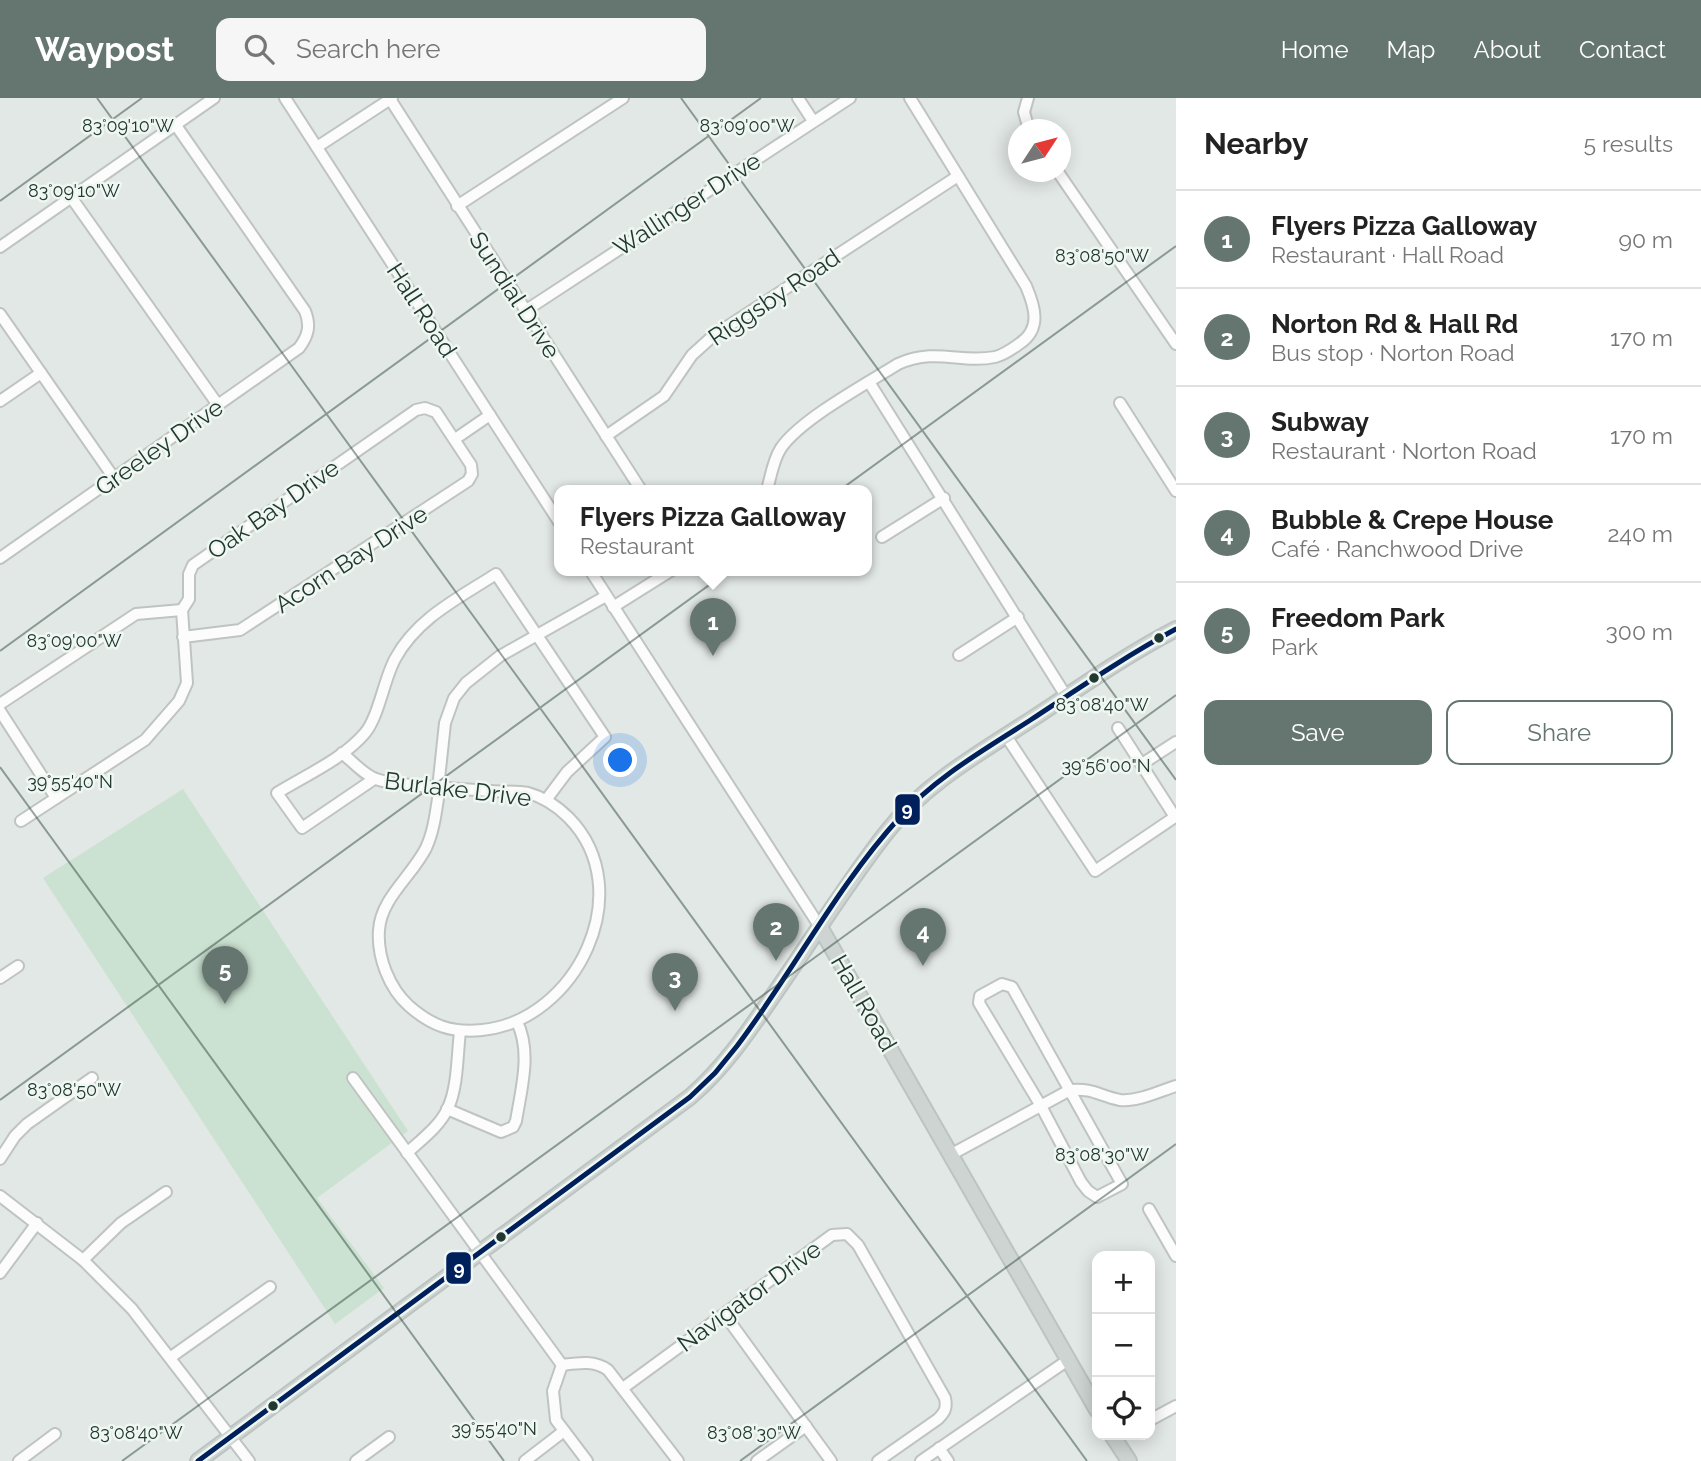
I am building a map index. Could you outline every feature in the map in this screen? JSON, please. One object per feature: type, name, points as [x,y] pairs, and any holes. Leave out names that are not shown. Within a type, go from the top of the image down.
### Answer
[{"type":"main road","points":[[198,1461],[699,1089],[747,1034],[898,818],[939,783],[1006,736],[1176,629]]},
{"type":"main road","name":"Hall Road","points":[[820,927],[1092,1401]]},
{"type":"main road","points":[[1120,1440],[1129,1461]]},
{"type":"street","points":[[0,247],[214,98]]},
{"type":"street","name":"Hall Road","points":[[285,98],[554,514]]},
{"type":"street","points":[[457,206],[623,98]]},
{"type":"street","points":[[799,98],[813,121]]},
{"type":"street","name":"Wallinger Drive","points":[[525,311],[850,98]]},
{"type":"street","points":[[769,485],[780,450],[790,437],[869,382],[912,358],[942,355],[995,357],[1025,341],[1035,325],[1033,304],[1026,286],[910,98]]},
{"type":"street","points":[[1026,119],[1024,112],[1028,98]]},
{"type":"street","points":[[317,147],[391,99]]},
{"type":"street","name":"Sundial Drive","points":[[391,99],[638,485]]},
{"type":"street","name":"Greeley Drive","points":[[0,558],[299,348],[306,339],[309,328],[306,311],[175,124]]},
{"type":"street","name":"Riggsby Road","points":[[606,436],[664,396],[692,355],[713,336],[958,176]]},
{"type":"street","points":[[1065,182],[1176,344]]},
{"type":"street","points":[[71,197],[218,405]]},
{"type":"street","points":[[0,314],[114,478]]},
{"type":"street","points":[[0,401],[41,373]]},
{"type":"street","points":[[869,382],[1066,696]]},
{"type":"street","points":[[1120,403],[1176,491]]},
{"type":"street","name":"Oak Bay Drive","points":[[21,821],[145,740],[179,701],[187,683],[182,610],[189,599],[189,574],[193,565],[416,410],[425,408],[436,412],[455,439]]},
{"type":"street","points":[[455,439],[490,415]]},
{"type":"street","name":"Acorn Bay Drive","points":[[183,637],[240,630],[459,489],[468,481],[472,469],[455,439]]},
{"type":"street","points":[[882,537],[944,498]]},
{"type":"street","points":[[374,779],[302,828],[277,793],[342,753],[367,730],[395,659],[422,622],[496,574],[605,737],[567,772],[546,800]]},
{"type":"street","name":"Hall Road","points":[[594,576],[820,927]]},
{"type":"street","points":[[614,607],[662,576]]},
{"type":"street","points":[[407,1153],[430,1132],[447,1109],[453,1090],[460,1032],[423,1018],[394,990],[381,958],[379,930],[384,909],[416,865],[432,832],[439,788],[444,723],[454,698],[466,682],[484,668],[606,596]]},
{"type":"street","points":[[0,704],[136,614],[182,610]]},
{"type":"street","points":[[958,655],[1018,617]]},
{"type":"street","points":[[0,711],[56,798]]},
{"type":"street","points":[[1006,736],[1095,871],[1175,817],[1118,728]]},
{"type":"street","points":[[1142,764],[1176,742]]},
{"type":"street","name":"Burlake Drive","points":[[342,753],[374,779],[439,788],[528,793],[546,800],[566,815],[585,839],[595,862],[599,883],[592,937],[576,971],[562,989],[517,1022],[496,1028],[460,1032]]},
{"type":"street","points":[[0,978],[18,966]]},
{"type":"street","points":[[1002,984],[1012,987],[1069,1091],[1122,1184],[1097,1197],[1088,1191],[979,1003],[981,996],[1002,984]]},
{"type":"street","points":[[447,1109],[501,1132],[513,1127],[524,1065],[522,1032],[517,1022]]},
{"type":"street","points":[[0,1159],[15,1136],[27,1124],[92,1078]]},
{"type":"street","points":[[353,1078],[562,1365]]},
{"type":"street","points":[[952,1154],[1069,1091],[1091,1089],[1121,1100],[1134,1099],[1176,1086]]},
{"type":"street","points":[[83,1260],[121,1223],[166,1192]]},
{"type":"street","points":[[0,1196],[83,1260],[132,1308],[249,1461]]},
{"type":"street","points":[[1149,1209],[1176,1256]]},
{"type":"street","points":[[0,1273],[37,1223]]},
{"type":"street","name":"Navigator Drive","points":[[623,1388],[832,1235],[839,1233],[853,1238],[945,1398],[944,1414],[878,1461]]},
{"type":"street","points":[[171,1357],[270,1287]]},
{"type":"street","points":[[725,1315],[831,1461]]},
{"type":"street","points":[[921,1461],[1068,1360]]},
{"type":"street","points":[[562,1365],[586,1362],[602,1366],[623,1388],[675,1460]]},
{"type":"street","points":[[562,1365],[553,1391],[556,1420],[587,1461]]},
{"type":"street","points":[[1155,1417],[1176,1406]]},
{"type":"street","points":[[757,1461],[806,1426]]},
{"type":"street","points":[[525,1461],[564,1431]]},
{"type":"street","points":[[19,1461],[55,1434]]},
{"type":"street","points":[[356,1461],[389,1437]]},
{"type":"street","points":[[939,1448],[948,1461]]},
{"type":"green space","points":[[183,789],[408,1131],[317,1198],[384,1288],[335,1324],[43,878]]},
{"type":"transit line","name":"9","points":[[198,1461],[690,1097],[715,1073],[737,1046],[856,871],[914,802],[980,752],[1121,661],[1176,629]]},
{"type":"place","name":"Flyers Pizza Galloway","points":[[713,656]]},
{"type":"place","name":"Norton Rd & Hall Rd","points":[[776,961]]},
{"type":"place","name":"Bubble & Crepe House","points":[[923,966]]},
{"type":"place","name":"Freedom Park","points":[[225,1004]]},
{"type":"place","name":"Subway","points":[[675,1011]]}]
